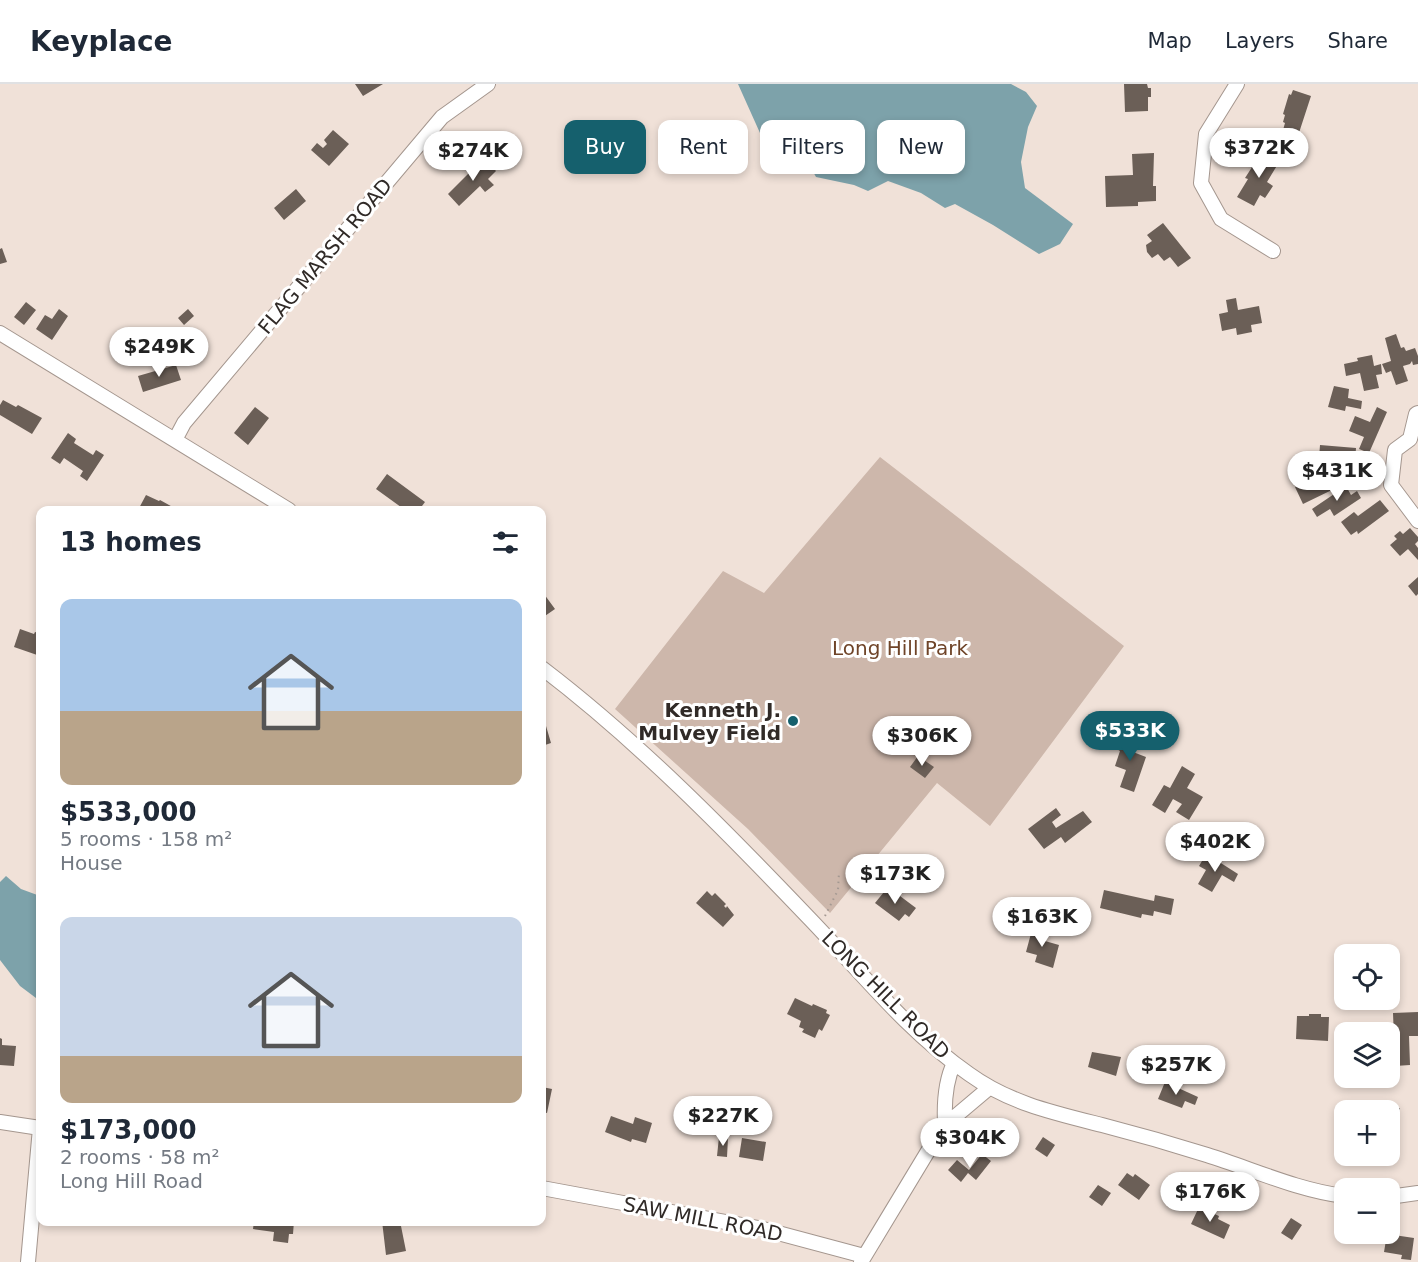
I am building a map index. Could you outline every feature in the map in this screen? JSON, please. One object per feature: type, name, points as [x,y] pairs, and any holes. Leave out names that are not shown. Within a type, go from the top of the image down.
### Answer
[{"type":"street","name":"FLAG MARSH ROAD","points":[[175,440],[184,423],[442,117],[488,84]]},
{"type":"street","points":[[1237,84],[1206,134],[1201,183],[1221,219],[1273,251]]},
{"type":"street","points":[[0,333],[282,506]]},
{"type":"street","points":[[1418,413],[1416,414],[1414,440],[1395,450],[1391,484],[1418,521]]},
{"type":"street","name":"LONG HILL ROAD","points":[[546,671],[597,712],[700,808],[804,912],[910,1025],[954,1063],[989,1088],[1034,1108],[1161,1141],[1300,1186],[1334,1194]]},
{"type":"street","points":[[945,1123],[945,1094],[954,1063]]},
{"type":"street","points":[[862,1259],[945,1123],[989,1088]]},
{"type":"street","points":[[0,1122],[36,1127]]},
{"type":"street","points":[[28,1262],[36,1173]]},
{"type":"street","name":"SAW MILL ROAD","points":[[546,1189],[763,1229],[862,1259]]},
{"type":"street","points":[[1400,1195],[1418,1193]]},
{"type":"path","points":[[823,918],[830,910],[838,890],[839,872]]},
{"type":"green space","name":"Long Hill Park","points":[[880,457],[1124,646],[990,826],[937,783],[830,913],[748,829],[615,709],[723,571],[764,593]]},
{"type":"water","points":[[738,84],[1011,84],[1026,92],[1037,106],[1028,127],[1021,162],[1025,188],[1073,224],[1060,244],[1039,254],[955,204],[945,208],[921,193],[888,181],[868,191],[854,185],[816,177],[814,174],[865,174],[865,120],[760,120],[760,133]]},
{"type":"water","points":[[6,876],[21,889],[36,895],[36,998],[20,986],[0,960],[0,882]]},
{"type":"building","points":[[355,84],[383,84],[363,96]]},
{"type":"building","points":[[1124,84],[1147,84],[1148,88],[1151,88],[1151,97],[1148,97],[1148,111],[1125,112]]},
{"type":"building","points":[[1293,90],[1311,96],[1296,142],[1281,137],[1285,123],[1283,114],[1289,94],[1291,95]]},
{"type":"building","points":[[333,130],[349,144],[329,166],[311,150],[317,143],[323,148],[327,144],[324,140]]},
{"type":"building","points":[[1267,150],[1281,159],[1267,182],[1273,186],[1265,198],[1260,195],[1254,206],[1237,197],[1248,179],[1245,178],[1256,161],[1259,163]]},
{"type":"building","points":[[1154,153],[1153,186],[1156,186],[1156,201],[1138,202],[1138,206],[1106,207],[1105,176],[1133,175],[1132,154]]},
{"type":"building","points":[[484,158],[496,171],[488,179],[494,185],[485,192],[480,186],[459,206],[448,194]]},
{"type":"building","points":[[296,189],[306,201],[284,220],[274,208]]},
{"type":"building","points":[[1163,223],[1191,258],[1178,267],[1170,257],[1164,261],[1158,254],[1152,258],[1147,252],[1146,245],[1152,241],[1147,235]]},
{"type":"building","points":[[2,248],[7,262],[0,264],[0,249]]},
{"type":"building","points":[[1236,298],[1238,310],[1259,306],[1262,323],[1251,325],[1252,332],[1237,335],[1236,328],[1222,331],[1219,314],[1228,312],[1226,300]]},
{"type":"building","points":[[26,302],[36,310],[24,325],[14,317]]},
{"type":"building","points":[[59,309],[68,316],[52,340],[36,329],[45,315],[52,319]]},
{"type":"building","points":[[188,309],[194,316],[184,325],[178,318]]},
{"type":"building","points":[[1396,334],[1401,348],[1404,347],[1406,351],[1415,348],[1418,364],[1413,365],[1412,361],[1403,366],[1408,381],[1396,385],[1391,371],[1386,373],[1382,364],[1391,361],[1385,338]]},
{"type":"building","points":[[1372,355],[1374,366],[1381,364],[1382,374],[1376,375],[1379,388],[1364,391],[1360,373],[1346,376],[1344,364]]},
{"type":"building","points":[[176,365],[181,380],[143,392],[138,376]]},
{"type":"building","points":[[1334,386],[1349,389],[1348,398],[1362,401],[1361,409],[1346,406],[1345,411],[1328,407]]},
{"type":"building","points":[[3,400],[42,418],[32,434],[0,415],[0,405]]},
{"type":"building","points":[[255,407],[269,418],[248,445],[234,433]]},
{"type":"building","points":[[1377,407],[1387,412],[1369,453],[1359,449],[1364,437],[1349,431],[1355,416],[1370,422]]},
{"type":"building","points":[[68,433],[76,439],[74,443],[93,455],[96,450],[104,455],[87,481],[80,476],[83,471],[64,458],[60,464],[51,458]]},
{"type":"building","points":[[1320,445],[1356,448],[1355,462],[1339,460],[1338,472],[1318,471]]},
{"type":"building","points":[[387,474],[425,502],[422,506],[399,506],[376,489]]},
{"type":"building","points":[[1322,474],[1327,484],[1334,480],[1338,487],[1303,504],[1295,487]]},
{"type":"building","points":[[1346,486],[1351,495],[1357,491],[1361,498],[1334,516],[1330,509],[1317,517],[1312,509]]},
{"type":"building","points":[[146,495],[171,506],[140,506]]},
{"type":"building","points":[[1380,500],[1389,511],[1358,534],[1357,531],[1351,535],[1341,522],[1354,512],[1358,516]]},
{"type":"building","points":[[1410,528],[1418,537],[1415,544],[1418,548],[1418,560],[1408,549],[1400,556],[1390,545],[1397,539],[1394,536],[1400,531],[1403,534]]},
{"type":"building","points":[[1418,577],[1418,594],[1416,596],[1408,586]]},
{"type":"building","points":[[546,597],[555,609],[546,615]]},
{"type":"building","points":[[20,629],[34,634],[36,632],[36,655],[14,647]]},
{"type":"building","points":[[546,726],[551,743],[546,745]]},
{"type":"building","points":[[1123,733],[1138,738],[1133,752],[1146,757],[1134,792],[1120,787],[1126,770],[1115,766],[1120,751],[1117,749]]},
{"type":"building","points":[[918,756],[934,767],[925,778],[910,767]]},
{"type":"building","points":[[1182,766],[1195,774],[1187,788],[1203,797],[1189,820],[1176,812],[1182,804],[1173,799],[1165,813],[1152,805],[1164,785],[1170,788]]},
{"type":"building","points":[[1056,808],[1061,815],[1052,822],[1056,828],[1083,811],[1092,822],[1065,843],[1061,837],[1044,849],[1028,829]]},
{"type":"building","points":[[1205,856],[1212,860],[1213,858],[1238,874],[1234,882],[1222,875],[1212,892],[1198,884],[1206,870],[1199,866]]},
{"type":"building","points":[[888,887],[916,908],[909,917],[905,914],[899,921],[875,903]]},
{"type":"building","points":[[1104,890],[1154,901],[1155,895],[1174,899],[1171,915],[1154,911],[1153,916],[1142,914],[1141,918],[1100,908]]},
{"type":"building","points":[[707,891],[712,896],[715,893],[734,915],[723,927],[696,903]]},
{"type":"building","points":[[1033,926],[1049,931],[1045,941],[1059,945],[1053,968],[1035,962],[1037,955],[1026,952]]},
{"type":"building","points":[[795,998],[827,1010],[826,1013],[830,1015],[822,1031],[819,1029],[815,1038],[802,1032],[804,1029],[799,1027],[801,1021],[787,1014]]},
{"type":"building","points":[[1418,1012],[1418,1036],[1409,1036],[1410,1065],[1400,1066],[1400,1022],[1393,1022],[1393,1013]]},
{"type":"building","points":[[1309,1014],[1329,1017],[1328,1041],[1296,1039],[1297,1016],[1309,1016]]},
{"type":"building","points":[[0,1038],[2,1045],[16,1046],[14,1066],[0,1065]]},
{"type":"building","points":[[1092,1052],[1121,1057],[1116,1076],[1088,1067]]},
{"type":"building","points":[[1165,1082],[1198,1097],[1195,1105],[1185,1101],[1182,1108],[1158,1099]]},
{"type":"building","points":[[546,1088],[552,1089],[546,1113]]},
{"type":"building","points":[[611,1116],[633,1124],[635,1117],[652,1123],[646,1143],[632,1139],[631,1142],[605,1132]]},
{"type":"building","points":[[719,1137],[728,1138],[727,1157],[717,1156]]},
{"type":"building","points":[[1043,1137],[1055,1145],[1047,1157],[1035,1149]]},
{"type":"building","points":[[742,1138],[766,1142],[763,1161],[739,1157]]},
{"type":"building","points":[[982,1154],[991,1161],[976,1180],[968,1173],[961,1182],[948,1170],[957,1160],[969,1170]]},
{"type":"building","points":[[1127,1173],[1133,1177],[1135,1174],[1150,1185],[1139,1200],[1118,1185]]},
{"type":"building","points":[[1098,1185],[1111,1193],[1102,1206],[1089,1197]]},
{"type":"building","points":[[1199,1207],[1219,1216],[1218,1219],[1230,1225],[1224,1239],[1191,1224]]},
{"type":"building","points":[[1291,1218],[1302,1225],[1292,1240],[1281,1233]]},
{"type":"building","points":[[253,1226],[294,1226],[293,1234],[289,1234],[288,1243],[273,1241],[274,1232],[253,1229]]},
{"type":"building","points":[[383,1226],[401,1226],[406,1251],[386,1255]]},
{"type":"building","points":[[1400,1236],[1414,1238],[1411,1260],[1401,1259],[1402,1255],[1384,1252],[1385,1244],[1400,1244]]},
{"type":"place","name":"Kenneth J. Mulvey Field","points":[[793,721]]}]
